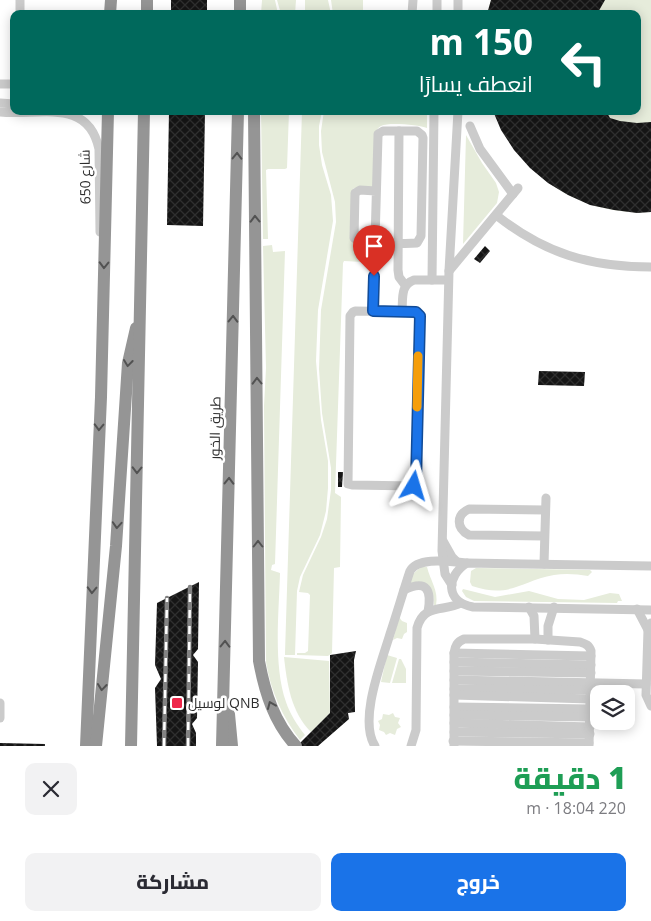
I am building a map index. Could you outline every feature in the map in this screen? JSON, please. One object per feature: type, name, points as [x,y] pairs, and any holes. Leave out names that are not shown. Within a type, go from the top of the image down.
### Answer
[{"type":"highway","points":[[86,746],[101,396],[108,115]]},
{"type":"highway","points":[[131,746],[144,115]]},
{"type":"highway","name":"طريق الخور","points":[[222,746],[238,115]]},
{"type":"highway","points":[[254,115],[259,661],[269,702],[278,721],[296,746]]},
{"type":"highway","points":[[96,746],[116,546],[128,363],[141,316]]},
{"type":"highway","points":[[224,692],[231,725],[232,746]]},
{"type":"street","name":"شارع 650","points":[[0,120],[10,112]]},
{"type":"street","name":"شارع 650","points":[[72,115],[83,120],[92,130],[99,149],[99,227],[105,246]]},
{"type":"street","points":[[432,280],[434,115]]},
{"type":"street","points":[[458,115],[448,276],[442,562],[445,574],[452,585],[454,595],[461,603],[473,607],[651,610]]},
{"type":"street","points":[[405,285],[414,280],[432,280],[448,276],[516,191],[480,149],[470,126]]},
{"type":"street","points":[[373,311],[375,242],[376,191],[378,134],[383,131],[417,131],[422,134],[420,240],[417,243],[375,242],[356,240],[353,235],[355,194],[360,190],[376,191]]},
{"type":"street","points":[[399,131],[399,277],[405,285],[402,312]]},
{"type":"street","points":[[496,214],[531,240],[560,253],[612,266],[651,267]]},
{"type":"street","points":[[355,311],[373,311],[416,312],[420,316],[416,482],[414,486],[348,484],[350,316],[355,311]]},
{"type":"street","points":[[544,564],[546,498]]},
{"type":"street","points":[[544,536],[468,535],[460,528],[459,520],[464,511],[469,509],[545,510]]},
{"type":"street","points":[[443,540],[452,557],[457,562]]},
{"type":"street","points":[[375,746],[371,738],[370,723],[372,696],[410,571],[415,564],[424,562],[457,562],[651,566]]},
{"type":"street","points":[[452,585],[456,571],[467,563]]},
{"type":"street","points":[[404,590],[415,585],[426,589],[430,599],[428,612]]},
{"type":"street","points":[[411,746],[416,730],[417,628],[422,617],[428,612],[461,603]]},
{"type":"street","points":[[529,607],[534,616],[535,639]]},
{"type":"street","points":[[548,640],[548,626],[554,608]]},
{"type":"street","points":[[637,609],[649,626],[646,695],[651,706]]},
{"type":"street","points":[[454,727],[455,646],[458,642],[464,640],[535,639],[586,644],[591,651],[591,685]]},
{"type":"street","points":[[454,675],[591,678],[646,684]]},
{"type":"street","points":[[454,675],[591,678]]},
{"type":"street","points":[[454,675],[591,678]]},
{"type":"street","points":[[0,703],[0,718]]},
{"type":"street","points":[[454,727],[590,729]]},
{"type":"street","points":[[454,727],[590,729]]},
{"type":"street","points":[[454,727],[590,729]]},
{"type":"green space","points":[[262,0],[275,0],[277,10],[261,10]]},
{"type":"green space","points":[[277,0],[296,0],[295,10],[280,10]]},
{"type":"green space","points":[[305,0],[328,0],[330,10],[305,10]]},
{"type":"green space","points":[[331,0],[363,0],[363,10],[332,10]]},
{"type":"green space","points":[[491,0],[651,0],[651,212],[624,211],[600,207],[577,199],[556,187],[536,173],[520,155],[505,134],[495,115],[641,115],[641,10],[488,10]]},
{"type":"green space","points":[[261,115],[289,115],[287,168],[266,170],[268,239],[263,239]]},
{"type":"green space","points":[[302,115],[321,115],[319,145],[322,165],[331,195],[333,221],[318,310],[316,361],[321,420],[328,461],[328,488],[326,511],[320,535],[300,577],[297,591],[295,655],[285,655]]},
{"type":"green space","points":[[323,115],[427,115],[427,128],[397,124],[381,126],[378,129],[376,132],[375,188],[354,188],[352,191],[350,237],[370,245],[370,247],[365,249],[363,262],[344,261],[343,263],[335,493],[341,497],[340,567],[334,568],[332,653],[328,656],[297,655],[297,653],[308,651],[310,595],[299,592],[303,575],[321,537],[327,519],[331,490],[331,468],[322,413],[319,369],[321,310],[336,222],[335,202],[322,152],[321,131]]},
{"type":"green space","points":[[466,135],[496,183],[499,192],[497,203],[463,244]]},
{"type":"green space","points":[[272,245],[273,252],[285,251],[275,564],[272,565],[271,570],[280,573],[279,672],[286,702],[305,735],[300,740],[278,703],[266,662],[264,406],[266,368],[263,246]]},
{"type":"green space","points":[[422,566],[427,567],[434,586],[437,600],[436,605],[434,605],[433,594],[430,589],[410,583],[413,574]]},
{"type":"green space","points":[[476,568],[590,570],[592,572],[588,576],[554,575],[514,588],[496,591],[472,586],[470,582],[471,571]]},
{"type":"green space","points":[[463,589],[495,597],[529,591],[558,599],[584,600],[610,593],[619,594],[622,601],[617,603],[474,601],[466,597],[462,591]]},
{"type":"green space","points":[[399,617],[407,623],[407,632],[402,639],[397,638],[393,640]]},
{"type":"green space","points":[[387,655],[397,658],[390,683],[381,682]]},
{"type":"green space","points":[[284,657],[329,661],[330,713],[311,732],[294,707]]},
{"type":"green space","points":[[399,659],[401,659],[406,669],[406,683],[392,683]]},
{"type":"green space","points":[[393,713],[395,717],[400,718],[398,723],[401,727],[397,729],[395,735],[390,733],[386,735],[379,730],[380,725],[378,721],[382,719],[383,714],[389,715]]},
{"type":"building","points":[[171,0],[207,0],[207,10],[171,10]]},
{"type":"building","points":[[491,0],[605,0],[599,10],[488,10]]},
{"type":"building","points":[[169,115],[205,115],[203,226],[167,225]]},
{"type":"building","points":[[495,115],[608,115],[610,118],[620,121],[651,122],[651,212],[637,213],[614,210],[590,205],[568,195],[548,183],[530,168],[514,150],[501,130]]},
{"type":"building","points":[[485,246],[490,251],[480,263],[474,259]]},
{"type":"building","points":[[539,371],[585,372],[584,386],[538,385]]},
{"type":"building","points":[[338,472],[343,472],[342,487],[338,487]]},
{"type":"building","points":[[199,582],[198,649],[193,655],[198,662],[197,718],[192,724],[196,733],[196,746],[157,746],[155,688],[161,679],[155,665],[157,603]]},
{"type":"building","points":[[356,651],[354,660],[355,712],[348,713],[349,719],[318,746],[297,746],[330,713],[330,655]]},
{"type":"building","points":[[0,743],[45,744],[45,746],[0,746]]},
{"type":"railway","points":[[188,746],[190,587]]},
{"type":"railway","points":[[164,746],[167,598]]},
{"type":"slow traffic","points":[[417,407],[418,356]]},
{"type":"place","name":"لوسيل QNB","points":[[177,703]]},
{"type":"route","points":[[374,276],[373,311],[416,312],[420,316],[416,482],[414,486]]}]
